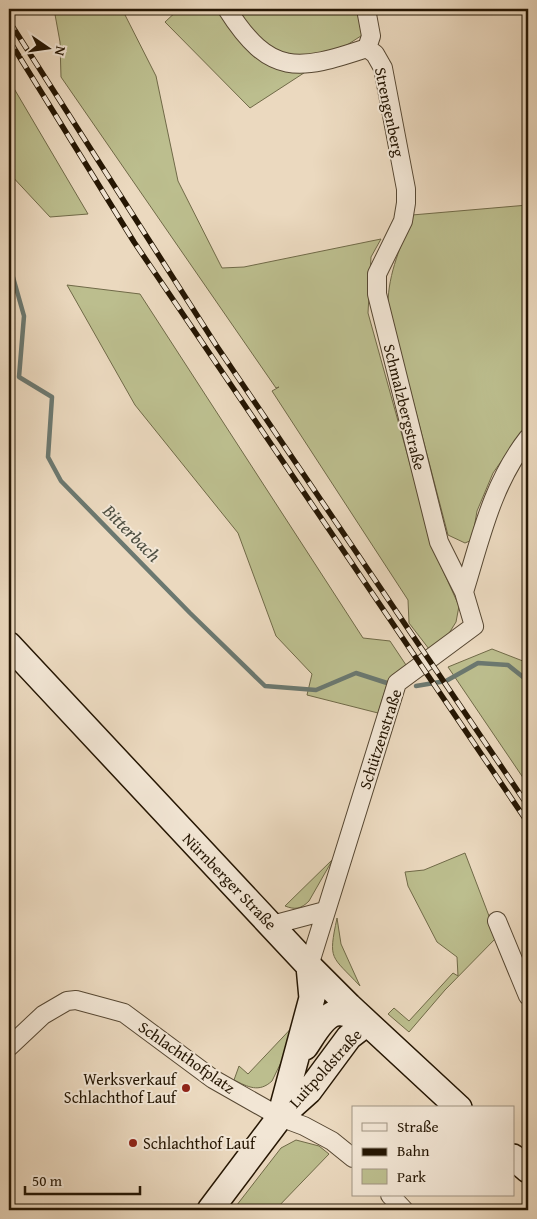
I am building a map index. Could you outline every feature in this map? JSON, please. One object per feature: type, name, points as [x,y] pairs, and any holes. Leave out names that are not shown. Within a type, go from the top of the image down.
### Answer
[{"type":"main road","name":"Nürnberger Straße","points":[[9,645],[309,966],[367,1023],[457,1106]]},
{"type":"main road","name":"Luitpoldstraße","points":[[280,1117],[312,998],[309,966]]},
{"type":"main road","name":"Luitpoldstraße","points":[[210,1210],[280,1117],[309,1090],[349,1037],[367,1023],[341,1012],[330,1015],[317,1029],[297,1059]]},
{"type":"main road","points":[[514,1157],[528,1170]]},
{"type":"street","points":[[227,9],[268,56],[293,65],[328,60],[367,48]]},
{"type":"street","name":"Strengenberg","points":[[366,9],[371,36],[367,48],[375,54],[383,68],[406,189],[403,220]]},
{"type":"street","name":"Schmalzbergstraße","points":[[403,220],[377,274],[376,294],[439,542],[464,592]]},
{"type":"street","points":[[464,592],[493,495],[515,455],[528,438]]},
{"type":"street","name":"Schützenstraße","points":[[309,966],[397,683],[474,626],[464,592]]},
{"type":"street","points":[[272,925],[325,910]]},
{"type":"street","points":[[497,921],[528,996]]},
{"type":"street","name":"Schlachthofplatz","points":[[9,1047],[43,1015],[67,1001],[76,1000],[124,1013],[213,1079],[280,1117],[304,1126],[332,1141],[352,1157]]},
{"type":"street","points":[[391,1196],[404,1210]]},
{"type":"green space","points":[[54,9],[122,9],[156,76],[178,181],[222,268],[244,267],[381,239],[371,257],[368,313],[425,518],[440,564],[459,606],[456,622],[446,638],[429,649],[409,623],[408,600],[272,391],[279,387],[276,388],[61,77],[60,42]]},
{"type":"green space","points":[[179,9],[359,9],[367,32],[250,108],[165,22]]},
{"type":"green space","points":[[9,80],[88,214],[50,217],[9,173]]},
{"type":"green space","points":[[528,205],[528,423],[493,473],[477,511],[472,540],[465,543],[448,535],[388,305],[390,281],[412,215]]},
{"type":"green space","points":[[67,285],[140,294],[363,638],[390,641],[406,665],[389,678],[378,713],[307,695],[312,674],[276,636],[238,533],[135,405]]},
{"type":"green space","points":[[492,649],[528,663],[528,785],[448,667]]},
{"type":"green space","points":[[465,853],[497,937],[445,990],[409,1032],[388,1014],[394,1008],[409,1021],[453,973],[458,976],[457,957],[437,942],[408,886],[405,872],[424,870]]},
{"type":"green space","points":[[333,859],[309,901],[298,908],[285,906]]},
{"type":"green space","points":[[337,918],[341,944],[360,986],[334,956],[333,942]]},
{"type":"green space","points":[[304,1003],[301,1021],[272,1081],[263,1087],[253,1088],[234,1080],[239,1066],[248,1074],[300,1019],[294,1013]]},
{"type":"green space","points":[[296,1140],[319,1146],[329,1154],[275,1210],[233,1210],[281,1148]]},
{"type":"waterway","name":"Bitterbach","points":[[9,263],[24,316],[19,377],[52,397],[48,457],[61,481],[190,613],[265,686],[316,690],[356,673],[387,683]]},
{"type":"waterway","name":"Bitterbach","points":[[416,686],[446,681],[478,663],[508,665],[528,681]]},
{"type":"railway","points":[[9,21],[216,345],[528,806]]},
{"type":"railway","points":[[9,40],[134,242],[528,823]]},
{"type":"place","name":"Werksverkauf Schlachthof Lauf","points":[[186,1088]]},
{"type":"place","name":"Schlachthof Lauf","points":[[133,1143]]}]
